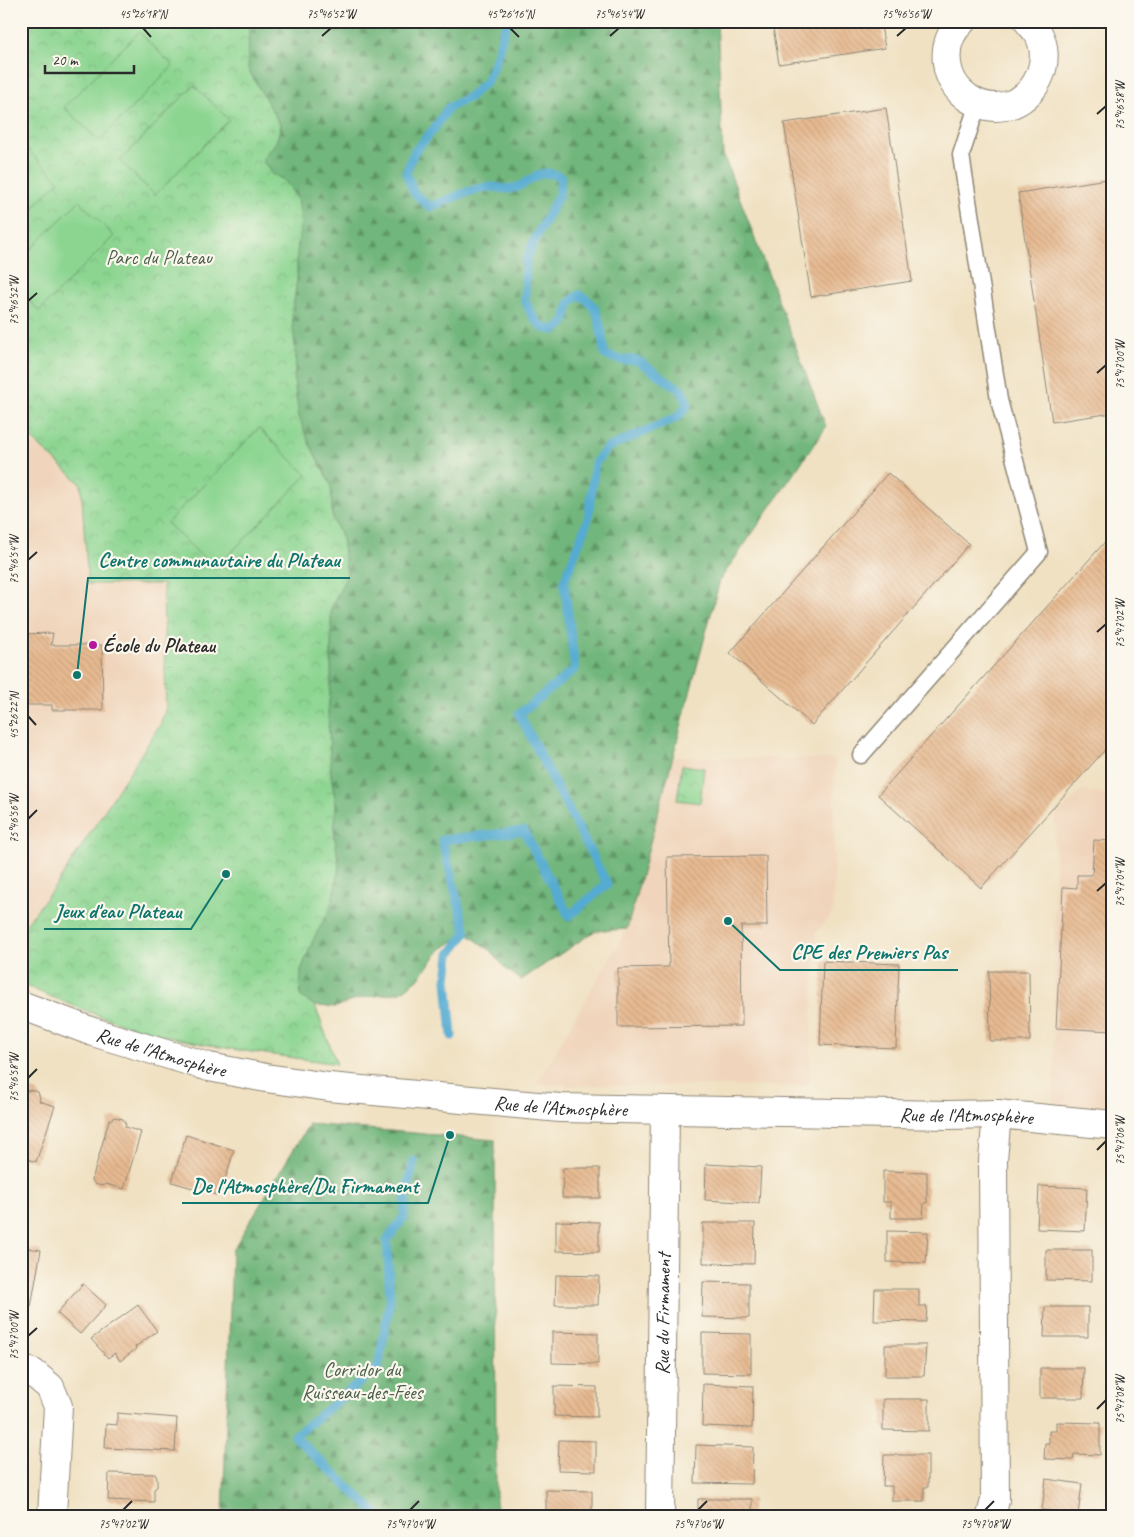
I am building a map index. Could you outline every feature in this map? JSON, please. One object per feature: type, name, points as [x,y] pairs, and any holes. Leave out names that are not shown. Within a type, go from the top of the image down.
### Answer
[{"type":"street","points":[[958,23],[949,39],[946,54],[948,70],[954,84],[964,96],[978,103],[994,106],[1011,104],[1026,96],[1037,82],[1043,67],[1043,50],[1038,34],[1028,21]]},
{"type":"street","name":"Rue de l'Atmosphère","points":[[21,1005],[93,1032],[209,1067],[266,1078],[330,1087],[560,1108],[947,1115],[997,1114],[1113,1125]]},
{"type":"street","name":"Rue du Firmament","points":[[660,1516],[665,1110]]},
{"type":"street","points":[[991,1516],[995,1500],[994,1160],[997,1114]]},
{"type":"street","points":[[21,1369],[33,1373],[50,1387],[58,1406],[52,1516]]},
{"type":"lane","points":[[861,755],[1039,552],[999,400],[961,155],[978,103]]},
{"type":"shaded area","name":"École du Plateau","points":[[21,429],[81,484],[88,584],[163,584],[166,707],[160,725],[57,884],[21,930]]},
{"type":"shaded area","points":[[672,757],[835,759],[833,913],[816,932],[809,1086],[536,1085],[627,929]]},
{"type":"shaded area","points":[[1083,790],[1113,797],[1113,1115],[1054,1109],[1055,817]]},
{"type":"green space","name":"Parc du Plateau","points":[[21,21],[249,21],[248,69],[281,126],[276,142],[262,160],[271,173],[285,181],[298,200],[301,219],[297,253],[297,280],[292,314],[296,359],[294,381],[299,417],[309,443],[331,485],[332,516],[342,539],[347,575],[331,608],[331,680],[328,713],[331,776],[336,803],[334,831],[339,867],[331,907],[314,938],[301,970],[300,996],[315,1006],[337,1064],[224,1048],[157,1034],[105,1018],[21,984],[21,930],[57,884],[160,725],[166,707],[163,584],[88,584],[81,484],[21,429]]},
{"type":"green space","points":[[249,21],[717,21],[723,154],[826,427],[720,580],[627,929],[595,931],[521,980],[506,969],[490,950],[466,933],[440,950],[418,979],[401,992],[356,999],[336,1007],[315,1006],[300,996],[301,970],[339,867],[334,831],[336,803],[331,776],[328,713],[331,680],[331,608],[347,575],[342,539],[332,516],[331,485],[309,443],[299,417],[294,381],[296,359],[292,314],[297,280],[297,253],[301,219],[285,181],[271,173],[262,160],[276,142],[281,126],[248,69]]},
{"type":"green space","points":[[139,32],[173,66],[99,141],[64,107]]},
{"type":"green space","points":[[194,85],[229,120],[155,195],[120,161]]},
{"type":"green space","points":[[25,147],[59,181],[21,220],[21,150]]},
{"type":"green space","points":[[79,201],[114,236],[39,311],[21,292],[21,259]]},
{"type":"green space","points":[[259,428],[307,475],[215,569],[167,523]]},
{"type":"green space","points":[[682,765],[704,768],[700,803],[677,800]]},
{"type":"green space","name":"Corridor du Ruisseau-des-Fées","points":[[309,1124],[495,1140],[496,1516],[223,1516],[232,1251]]},
{"type":"building","points":[[772,21],[880,21],[885,48],[779,64]]},
{"type":"building","points":[[886,108],[912,281],[811,297],[784,123]]},
{"type":"building","points":[[1113,178],[1113,413],[1052,422],[1018,193]]},
{"type":"building","points":[[888,473],[969,544],[812,725],[730,653]]},
{"type":"building","points":[[1113,533],[1113,741],[981,888],[878,795]]},
{"type":"building","points":[[53,633],[51,645],[102,645],[103,710],[52,710],[52,705],[21,705],[21,634]]},
{"type":"building","points":[[1094,840],[1113,841],[1112,1031],[1056,1028],[1063,887],[1077,888],[1077,875],[1092,875]]},
{"type":"building","points":[[766,856],[767,926],[741,926],[742,1026],[618,1027],[618,968],[669,967],[667,857]]},
{"type":"building","points":[[823,961],[899,964],[896,1048],[820,1045]]},
{"type":"building","points":[[989,971],[1029,971],[1030,1041],[990,1041]]},
{"type":"building","points":[[30,1090],[38,1092],[39,1101],[55,1106],[36,1162],[21,1157],[21,1102],[25,1092]]},
{"type":"building","points":[[115,1117],[123,1119],[125,1127],[141,1132],[124,1189],[106,1184],[101,1186],[95,1184],[92,1180],[109,1120]]},
{"type":"building","points":[[186,1135],[234,1150],[220,1196],[172,1182]]},
{"type":"building","points":[[706,1164],[761,1167],[759,1203],[705,1200]]},
{"type":"building","points":[[563,1168],[600,1168],[600,1198],[562,1198]]},
{"type":"building","points":[[883,1171],[927,1172],[927,1203],[924,1203],[923,1218],[891,1218],[891,1202],[883,1202]]},
{"type":"building","points":[[1039,1186],[1087,1188],[1085,1231],[1037,1229]]},
{"type":"building","points":[[556,1221],[599,1222],[599,1252],[556,1251]]},
{"type":"building","points":[[703,1223],[755,1223],[754,1264],[703,1263]]},
{"type":"building","points":[[887,1231],[928,1232],[926,1263],[887,1262]]},
{"type":"building","points":[[21,1247],[41,1250],[31,1307],[21,1305]]},
{"type":"building","points":[[1046,1250],[1092,1250],[1092,1281],[1046,1280]]},
{"type":"building","points":[[556,1275],[599,1276],[598,1305],[555,1305]]},
{"type":"building","points":[[703,1282],[749,1283],[749,1318],[702,1317]]},
{"type":"building","points":[[83,1284],[106,1305],[80,1334],[57,1313]]},
{"type":"building","points":[[875,1289],[919,1289],[919,1306],[927,1306],[926,1322],[874,1321]]},
{"type":"building","points":[[138,1305],[157,1331],[120,1361],[115,1353],[108,1358],[91,1339]]},
{"type":"building","points":[[1045,1307],[1088,1307],[1088,1337],[1044,1337]]},
{"type":"building","points":[[552,1332],[598,1333],[598,1364],[552,1363]]},
{"type":"building","points":[[702,1333],[751,1334],[751,1374],[702,1373]]},
{"type":"building","points":[[885,1345],[926,1345],[924,1376],[885,1376]]},
{"type":"building","points":[[1040,1368],[1084,1368],[1083,1398],[1040,1398]]},
{"type":"building","points":[[703,1384],[753,1386],[752,1428],[702,1426]]},
{"type":"building","points":[[554,1386],[597,1387],[597,1417],[554,1416]]},
{"type":"building","points":[[883,1399],[929,1399],[929,1431],[883,1430]]},
{"type":"building","points":[[117,1413],[177,1418],[175,1451],[105,1448],[106,1424],[117,1425]]},
{"type":"building","points":[[1056,1422],[1100,1423],[1100,1455],[1074,1454],[1073,1460],[1044,1459],[1045,1443],[1049,1443],[1049,1431],[1056,1431]]},
{"type":"building","points":[[559,1440],[596,1441],[596,1471],[558,1470]]},
{"type":"building","points":[[696,1445],[753,1447],[752,1484],[695,1483]]},
{"type":"building","points":[[884,1455],[928,1455],[928,1487],[924,1487],[924,1501],[892,1501],[892,1486],[883,1486]]},
{"type":"building","points":[[109,1473],[155,1474],[157,1487],[154,1489],[154,1502],[108,1500]]},
{"type":"building","points":[[1046,1479],[1082,1484],[1078,1515],[1042,1510]]},
{"type":"building","points":[[546,1490],[592,1491],[592,1516],[546,1516]]},
{"type":"building","points":[[698,1499],[752,1499],[752,1516],[698,1516]]},
{"type":"waterway","points":[[452,1036],[447,980],[450,954],[466,933],[442,840],[524,831],[569,916],[607,884],[519,714],[575,669],[564,582],[588,519],[595,463],[607,448],[678,417],[688,404],[681,390],[637,360],[621,360],[605,355],[601,329],[596,313],[587,300],[579,295],[570,302],[564,323],[555,330],[543,328],[533,317],[525,301],[526,261],[534,241],[559,195],[561,177],[545,173],[516,188],[486,187],[461,194],[430,207],[414,193],[406,173],[414,152],[434,129],[448,108],[469,97],[486,82],[496,59],[508,21]]},
{"type":"waterway","points":[[379,1516],[294,1436],[378,1368],[390,1300],[387,1240],[404,1217],[406,1194],[414,1161]]},
{"type":"place","name":"École du Plateau","points":[[93,645]]},
{"type":"place","name":"Centre communautaire du Plateau","points":[[77,675]]},
{"type":"place","name":"Jeux d'eau Plateau","points":[[226,874]]},
{"type":"place","name":"CPE des Premiers Pas","points":[[728,921]]},
{"type":"place","name":"De l'Atmosphère/Du Firmament","points":[[450,1135]]}]
